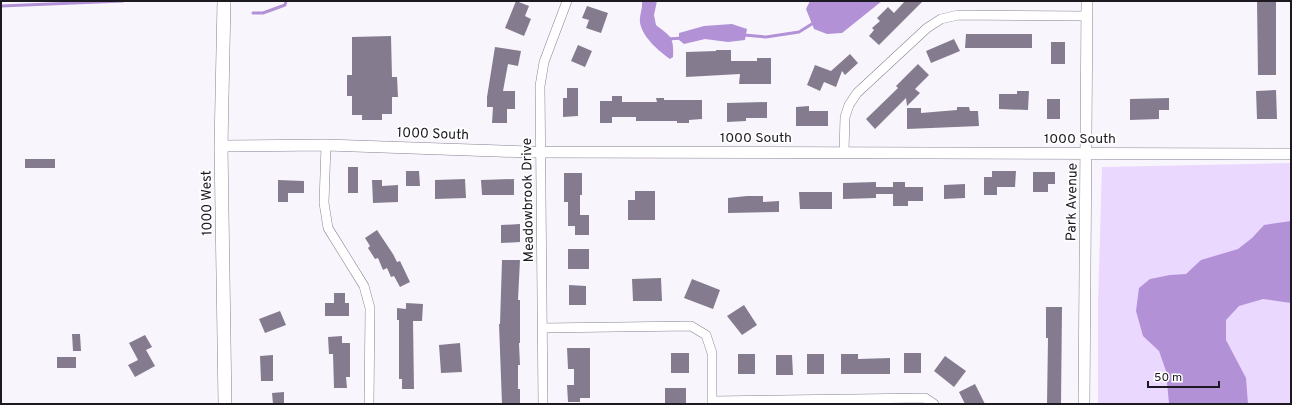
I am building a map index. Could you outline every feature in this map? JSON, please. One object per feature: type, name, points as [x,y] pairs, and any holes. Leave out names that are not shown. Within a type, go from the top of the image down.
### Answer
[{"type":"main road","name":"1000 West","points":[[224,1],[221,146],[225,404]]},
{"type":"street","name":"Meadowbrook Drive","points":[[543,404],[540,86],[544,62],[567,1]]},
{"type":"street","name":"Park Avenue","points":[[1084,404],[1087,1]]},
{"type":"street","points":[[844,152],[846,118],[849,105],[857,93],[927,28],[940,19],[958,15],[1086,16]]},
{"type":"street","name":"1000 South","points":[[221,146],[326,145],[540,151],[1291,154]]},
{"type":"street","points":[[326,145],[324,203],[328,228],[364,286],[370,308],[369,404]]},
{"type":"street","points":[[543,328],[691,326],[706,335],[712,353],[712,403],[925,398],[934,404]]},
{"type":"shaded area","points":[[642,1],[657,1],[654,15],[656,25],[668,35],[672,41],[673,57],[670,59],[652,44],[644,34],[640,23]]},
{"type":"shaded area","points":[[810,1],[882,1],[842,33],[827,34],[814,29],[806,9]]},
{"type":"shaded area","points":[[732,24],[747,29],[745,40],[728,42],[705,39],[684,44],[679,40],[679,33],[704,26]]},
{"type":"shaded area","points":[[1291,163],[1291,404],[1098,404],[1098,303],[1102,167]]},
{"type":"shaded area","points":[[1291,221],[1291,303],[1263,299],[1239,306],[1226,320],[1226,340],[1246,378],[1248,404],[1169,404],[1166,371],[1159,351],[1143,336],[1136,311],[1139,288],[1150,279],[1170,275],[1186,274],[1201,260],[1238,249],[1252,238],[1264,225]]},
{"type":"building","points":[[516,1],[529,6],[525,16],[531,19],[524,36],[505,28]]},
{"type":"building","points":[[905,1],[923,1],[879,45],[869,36],[874,30],[872,28],[880,21],[877,18],[888,7],[894,13]]},
{"type":"building","points":[[1257,1],[1276,1],[1276,75],[1258,75]]},
{"type":"building","points":[[587,6],[608,13],[601,33],[586,28],[589,20],[582,18]]},
{"type":"building","points":[[966,34],[1032,34],[1032,48],[965,48]]},
{"type":"building","points":[[391,36],[392,77],[397,77],[398,97],[392,97],[392,114],[382,114],[382,120],[362,120],[362,115],[352,115],[352,96],[347,96],[347,75],[352,75],[352,37]]},
{"type":"building","points":[[954,39],[960,51],[931,63],[926,51]]},
{"type":"building","points":[[1051,42],[1065,42],[1065,64],[1051,64]]},
{"type":"building","points":[[578,45],[592,51],[585,67],[571,61]]},
{"type":"building","points":[[495,47],[521,51],[518,66],[508,64],[503,91],[515,91],[515,109],[507,109],[507,123],[492,123],[493,107],[487,107],[487,97]]},
{"type":"building","points":[[731,50],[731,61],[757,61],[757,58],[771,58],[771,84],[739,84],[740,74],[686,77],[686,52]]},
{"type":"building","points":[[850,54],[858,63],[845,75],[842,71],[836,87],[824,82],[820,91],[807,85],[815,65],[831,71]]},
{"type":"building","points":[[918,64],[929,75],[915,89],[920,93],[907,106],[906,98],[875,129],[866,119],[898,88],[896,86]]},
{"type":"building","points":[[567,88],[578,88],[578,116],[563,117],[563,98],[567,98]]},
{"type":"building","points":[[1276,90],[1277,119],[1257,119],[1256,91]]},
{"type":"building","points":[[1017,91],[1029,91],[1028,110],[999,109],[999,94],[1017,94]]},
{"type":"building","points":[[612,96],[622,96],[622,102],[657,102],[656,98],[664,98],[664,100],[702,100],[702,119],[689,120],[689,123],[677,123],[677,121],[636,121],[636,117],[612,117],[612,123],[600,123],[600,101],[612,101]]},
{"type":"building","points":[[1169,98],[1169,110],[1159,110],[1159,119],[1130,120],[1130,99]]},
{"type":"building","points":[[1047,99],[1060,99],[1060,119],[1047,119]]},
{"type":"building","points":[[767,102],[767,118],[746,118],[746,121],[727,122],[727,103]]},
{"type":"building","points":[[809,106],[809,111],[828,111],[828,126],[796,126],[796,107]]},
{"type":"building","points":[[957,107],[969,107],[970,111],[978,111],[979,126],[907,129],[907,108],[921,108],[921,113],[957,110]]},
{"type":"building","points":[[25,159],[55,159],[55,168],[25,168]]},
{"type":"building","points":[[348,167],[358,167],[358,193],[348,193]]},
{"type":"building","points":[[406,171],[419,171],[420,186],[406,186]]},
{"type":"building","points":[[992,171],[1016,171],[1015,187],[997,187],[997,195],[984,195],[984,177],[992,177]]},
{"type":"building","points":[[1033,172],[1055,172],[1055,184],[1048,184],[1048,192],[1033,192]]},
{"type":"building","points":[[564,173],[582,173],[580,215],[589,215],[589,235],[575,235],[575,226],[568,226],[568,202],[564,202]]},
{"type":"building","points":[[465,179],[466,198],[435,199],[435,180]]},
{"type":"building","points":[[514,179],[514,195],[482,195],[481,180]]},
{"type":"building","points":[[278,180],[304,181],[304,193],[288,193],[288,202],[278,202]]},
{"type":"building","points":[[372,180],[382,180],[382,186],[398,185],[398,202],[373,203]]},
{"type":"building","points":[[876,182],[876,187],[893,187],[893,182],[905,182],[905,187],[923,187],[923,201],[908,201],[908,206],[893,206],[893,194],[876,194],[876,198],[843,199],[843,183]]},
{"type":"building","points":[[965,184],[965,198],[944,199],[944,185]]},
{"type":"building","points":[[635,191],[655,191],[655,220],[628,220],[628,200],[635,200]]},
{"type":"building","points":[[799,192],[832,192],[832,209],[800,209]]},
{"type":"building","points":[[763,196],[763,202],[779,201],[779,212],[728,213],[728,198]]},
{"type":"building","points":[[520,224],[520,242],[501,243],[501,225]]},
{"type":"building","points":[[377,230],[397,262],[400,261],[410,282],[400,287],[394,276],[391,277],[387,268],[383,270],[378,258],[375,259],[368,248],[370,246],[365,238]]},
{"type":"building","points":[[568,249],[589,249],[589,269],[568,269]]},
{"type":"building","points":[[502,260],[520,260],[518,300],[520,300],[520,365],[518,365],[518,389],[520,389],[520,404],[502,404],[499,324]]},
{"type":"building","points":[[661,278],[662,301],[633,301],[632,279]]},
{"type":"building","points":[[692,279],[720,290],[713,309],[684,298]]},
{"type":"building","points":[[569,285],[586,286],[586,305],[569,305]]},
{"type":"building","points":[[334,293],[345,293],[345,303],[349,303],[349,316],[325,316],[325,303],[334,303]]},
{"type":"building","points":[[406,303],[423,304],[422,321],[413,321],[414,389],[402,389],[402,379],[399,379],[399,320],[397,320],[397,308],[406,309]]},
{"type":"building","points":[[744,305],[757,325],[742,335],[727,316]]},
{"type":"building","points":[[1046,307],[1062,307],[1061,404],[1047,404],[1048,338],[1046,338]]},
{"type":"building","points":[[280,311],[286,325],[265,333],[259,319]]},
{"type":"building","points":[[72,334],[80,334],[81,351],[73,351]]},
{"type":"building","points":[[145,335],[152,347],[146,350],[155,366],[135,377],[128,365],[138,360],[129,343]]},
{"type":"building","points":[[342,336],[342,343],[350,343],[350,377],[346,377],[347,388],[334,388],[333,354],[329,354],[328,337]]},
{"type":"building","points":[[460,343],[462,372],[441,373],[439,345]]},
{"type":"building","points":[[567,348],[590,348],[590,398],[580,398],[580,402],[568,402],[567,385],[574,385],[574,369],[568,369]]},
{"type":"building","points":[[671,353],[689,353],[689,373],[671,373]]},
{"type":"building","points":[[904,353],[921,353],[921,373],[904,373]]},
{"type":"building","points":[[738,354],[755,354],[755,374],[738,374]]},
{"type":"building","points":[[807,354],[824,354],[824,374],[807,374]]},
{"type":"building","points":[[841,354],[858,354],[858,359],[890,358],[890,374],[841,374]]},
{"type":"building","points":[[273,355],[273,381],[261,381],[260,356]]},
{"type":"building","points":[[776,355],[792,355],[793,375],[776,375]]},
{"type":"building","points":[[945,356],[966,371],[954,387],[934,371]]},
{"type":"building","points":[[57,357],[76,357],[76,368],[57,368]]},
{"type":"building","points":[[975,384],[985,404],[965,404],[959,392]]},
{"type":"building","points":[[665,388],[686,388],[686,404],[665,404]]},
{"type":"building","points":[[284,392],[284,404],[273,404],[272,393]]},
{"type":"waterway","points":[[1,6],[123,1]]},
{"type":"waterway","points":[[253,13],[263,13],[285,5],[286,1]]},
{"type":"waterway","points":[[744,35],[766,37],[799,32],[815,22]]},
{"type":"waterway","points":[[668,39],[683,38]]}]
